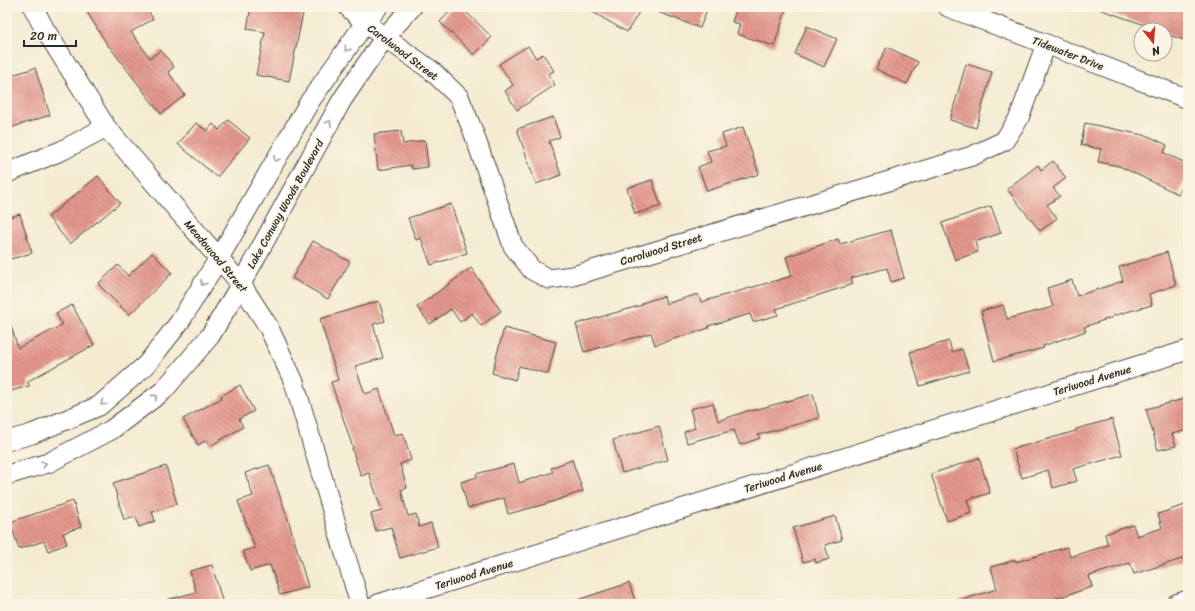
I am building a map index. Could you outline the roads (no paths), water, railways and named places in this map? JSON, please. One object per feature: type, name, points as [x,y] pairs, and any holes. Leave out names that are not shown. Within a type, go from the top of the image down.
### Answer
[{"type":"street","name":"Meadowood Street","points":[[33,7],[44,28],[106,127],[241,284],[268,326],[294,382],[360,604]]},
{"type":"street","name":"Carolwood Street","points":[[348,7],[365,23],[432,71],[458,97],[474,131],[513,246],[532,270],[548,279],[573,276],[972,156],[1004,141],[1019,118],[1046,44]]},
{"type":"street","points":[[7,441],[32,434],[99,406],[146,365],[179,323],[219,258],[310,101],[378,7]]},
{"type":"street","name":"Lake Conway Woods Boulevard","points":[[7,474],[48,463],[111,430],[163,391],[210,336],[241,284],[342,100],[386,38],[412,7]]},
{"type":"street","name":"Tidewater Drive","points":[[948,7],[1188,99]]},
{"type":"street","points":[[7,173],[63,150],[106,127]]},
{"type":"street","name":"Teriwood Avenue","points":[[378,604],[1188,350]]},
{"type":"street","points":[[1176,604],[1188,600]]}]
